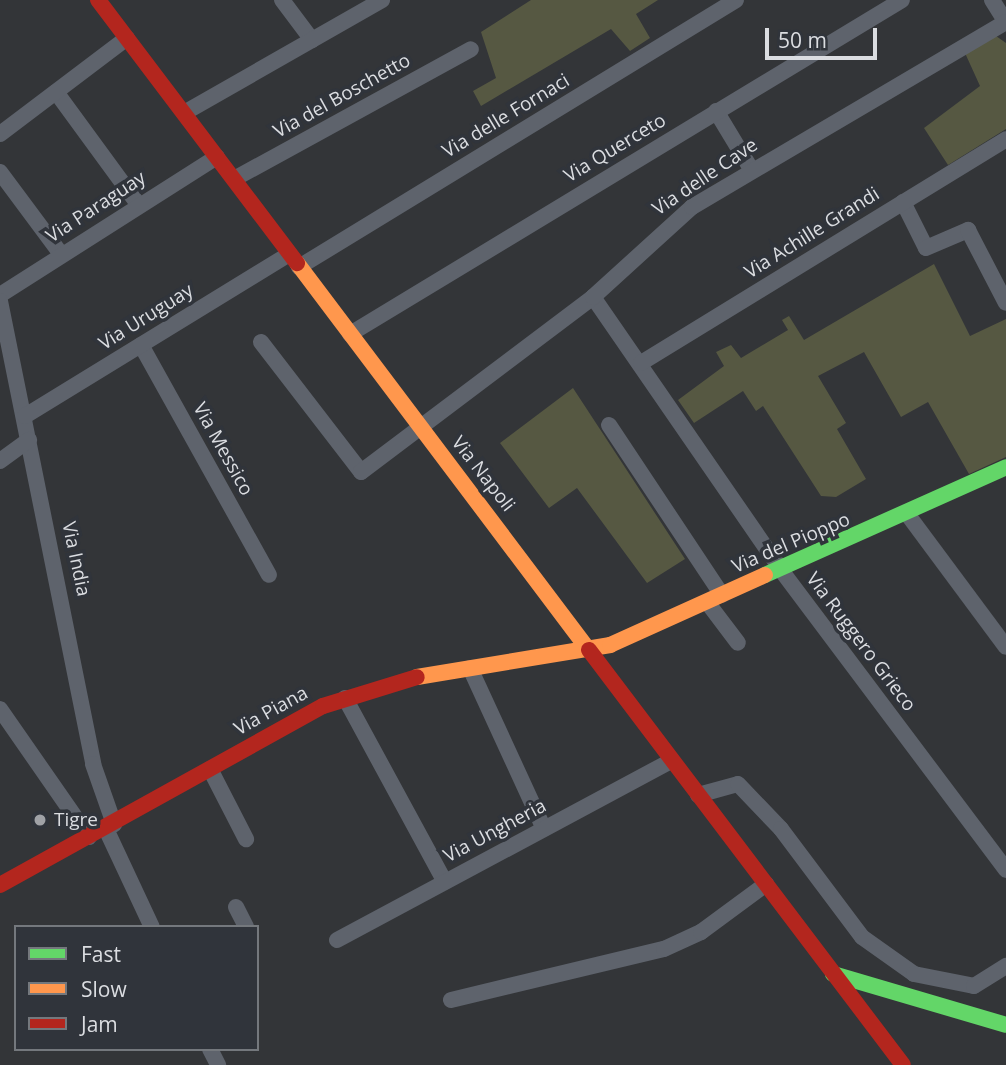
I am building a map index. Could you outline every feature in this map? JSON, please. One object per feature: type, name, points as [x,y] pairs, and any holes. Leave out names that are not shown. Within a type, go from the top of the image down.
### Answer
[{"type":"main road","name":"Via Napoli","points":[[98,0],[903,1065]]},
{"type":"main road","name":"Via del Pioppo","points":[[589,649],[715,599],[908,515],[1006,467]]},
{"type":"main road","name":"Via Piana","points":[[0,886],[210,769],[345,698],[470,668],[589,649]]},
{"type":"main road","points":[[833,974],[1006,1024]]},
{"type":"street","points":[[282,0],[312,40]]},
{"type":"street","points":[[184,113],[382,0]]},
{"type":"street","name":"Via delle Fornaci","points":[[299,267],[736,0]]},
{"type":"street","name":"Via Querceto","points":[[350,334],[902,0]]},
{"type":"street","points":[[992,0],[1006,22]]},
{"type":"street","name":"Via delle Cave","points":[[261,342],[361,472],[422,429],[593,297],[656,236],[751,169],[1006,22]]},
{"type":"street","points":[[0,134],[127,38]]},
{"type":"street","name":"Via del Boschetto","points":[[234,179],[471,49]]},
{"type":"street","points":[[57,92],[138,204]]},
{"type":"street","points":[[716,111],[751,169]]},
{"type":"street","name":"Via Achille Grandi","points":[[641,363],[1006,139]]},
{"type":"street","name":"Via Paraguay","points":[[0,295],[138,204],[217,157]]},
{"type":"street","points":[[0,172],[61,254]]},
{"type":"street","points":[[902,202],[926,248],[968,230],[1006,303]]},
{"type":"street","name":"Via Uruguay","points":[[25,416],[289,254]]},
{"type":"street","name":"Via Ruggero Grieco","points":[[593,297],[781,570],[1006,870]]},
{"type":"street","name":"Via India","points":[[0,301],[93,764],[110,827],[151,925]]},
{"type":"street","name":"Via Messico","points":[[141,345],[269,575]]},
{"type":"street","points":[[609,425],[715,599],[738,643]]},
{"type":"street","points":[[0,461],[29,440]]},
{"type":"street","points":[[908,515],[1006,647]]},
{"type":"street","points":[[470,668],[544,829]]},
{"type":"street","points":[[345,698],[444,882]]},
{"type":"street","points":[[0,709],[89,837]]},
{"type":"street","name":"Via Ungheria","points":[[337,940],[672,760]]},
{"type":"street","points":[[210,769],[246,839]]},
{"type":"street","points":[[698,795],[738,783],[781,830],[862,937],[914,974],[974,986],[1006,966]]},
{"type":"street","points":[[451,1000],[664,949],[701,932],[766,884]]},
{"type":"street","points":[[236,907],[245,925]]},
{"type":"green space","points":[[531,0],[658,0],[636,14],[650,38],[630,51],[611,29],[481,106],[473,91],[496,78],[481,32]]},
{"type":"green space","points":[[996,36],[1006,43],[1006,129],[948,165],[924,128],[980,86],[965,53]]},
{"type":"green space","points":[[934,264],[970,336],[1006,319],[1006,457],[969,474],[928,402],[901,417],[864,352],[818,376],[846,423],[837,429],[866,479],[836,497],[821,496],[763,406],[756,411],[743,391],[694,423],[678,400],[724,366],[716,352],[731,345],[741,358],[788,330],[782,320],[789,316],[804,340]]},
{"type":"green space","points":[[573,388],[685,559],[647,583],[577,488],[549,508],[500,443]]},
{"type":"traffic: fast","points":[[765,575],[1006,467]]},
{"type":"traffic: fast","points":[[833,974],[1006,1025]]},
{"type":"traffic: slow","points":[[297,263],[589,650]]},
{"type":"traffic: slow","points":[[417,677],[610,645],[765,575]]},
{"type":"traffic: jam","points":[[98,0],[297,263]]},
{"type":"traffic: jam","points":[[589,650],[903,1065]]},
{"type":"traffic: jam","points":[[0,885],[323,706],[417,677]]},
{"type":"place","name":"Tigre","points":[[40,820]]}]
